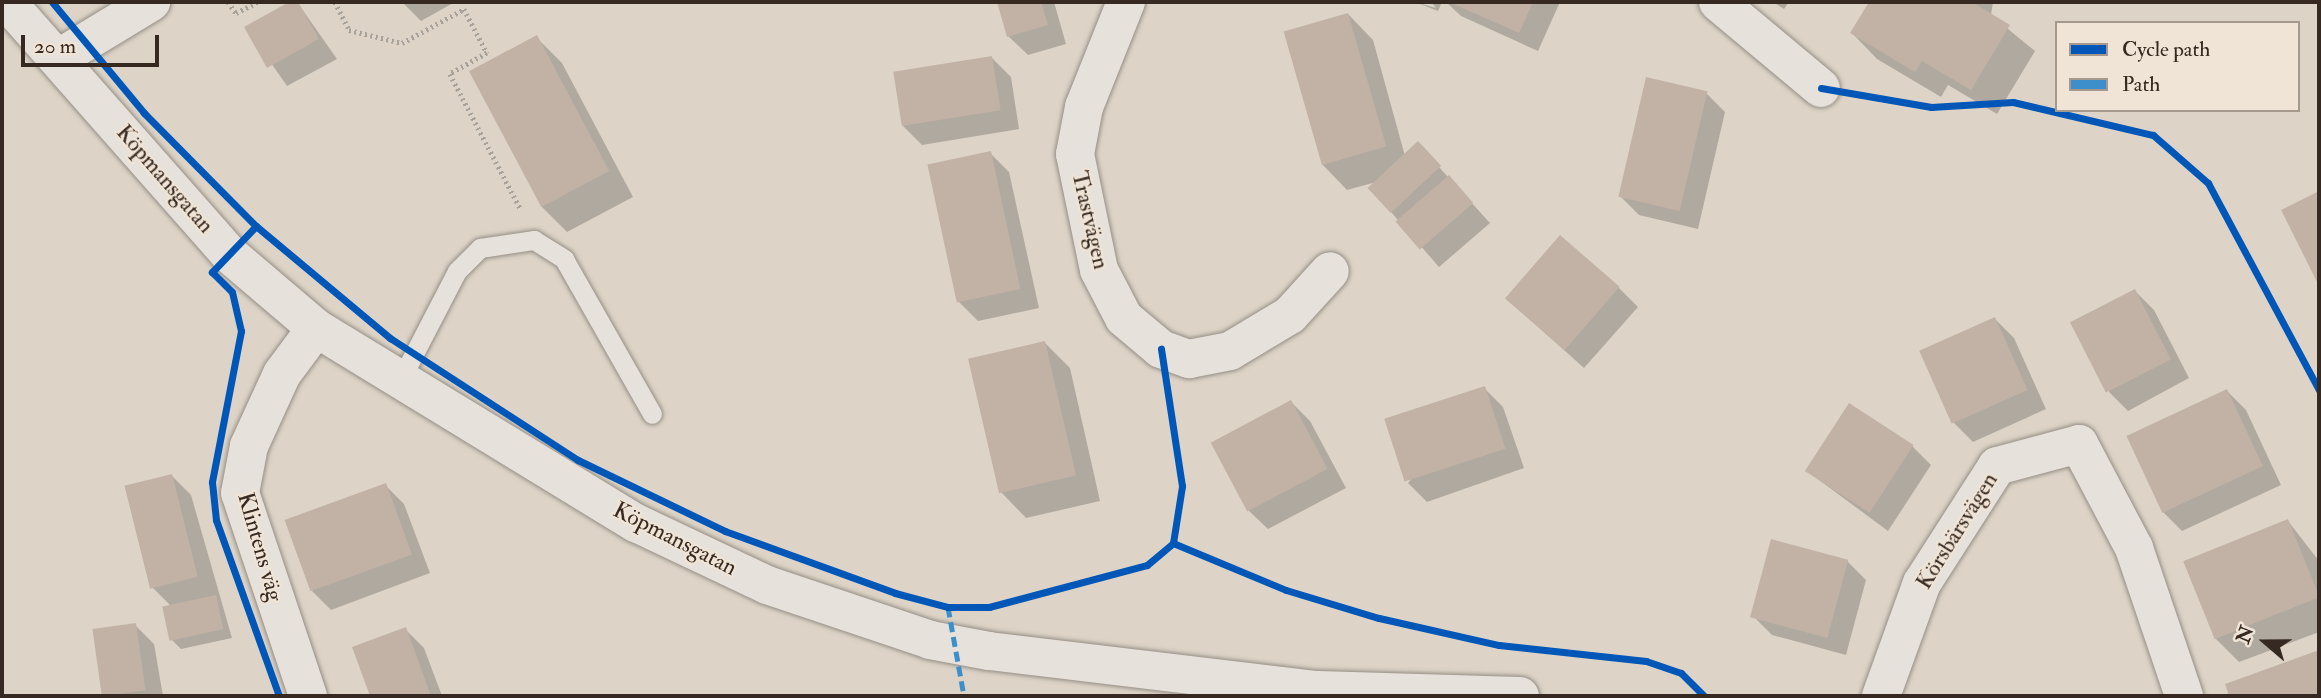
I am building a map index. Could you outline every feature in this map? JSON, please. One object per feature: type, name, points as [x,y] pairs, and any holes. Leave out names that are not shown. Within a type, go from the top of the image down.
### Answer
[{"type":"street","name":"Köpmansgatan","points":[[7,2],[229,254],[316,328],[402,377],[636,523],[767,585],[930,639],[1317,690],[1520,696]]},
{"type":"street","points":[[59,58],[151,2]]},
{"type":"street","name":"Trastvägen","points":[[1125,2],[1084,107],[1075,154],[1099,270],[1124,318],[1161,349],[1189,359],[1230,351],[1290,315],[1331,271]]},
{"type":"street","points":[[1718,2],[1821,88]]},
{"type":"street","name":"Klintens väg","points":[[308,696],[240,493],[249,446],[276,386],[316,328]]},
{"type":"street","name":"Körsbärsvägen","points":[[1881,696],[1922,583],[1997,466],[2079,444],[2134,548],[2184,696]]},
{"type":"lane","points":[[402,377],[457,271],[480,248],[534,240],[564,258],[652,414]]},
{"type":"path","points":[[228,2],[236,13],[258,2]]},
{"type":"path","points":[[335,2],[349,30],[402,43],[464,9],[487,54],[450,74],[522,211]]},
{"type":"building","points":[[289,2],[298,2],[319,39],[267,68],[244,27]]},
{"type":"building","points":[[997,2],[1041,2],[1048,25],[1007,37]]},
{"type":"building","points":[[1449,2],[1533,2],[1519,33]]},
{"type":"building","points":[[1869,2],[1972,2],[2010,25],[1971,90],[1922,61],[1915,72],[1850,33]]},
{"type":"building","points":[[1348,13],[1386,147],[1322,165],[1284,31]]},
{"type":"building","points":[[537,35],[609,171],[541,207],[469,71]]},
{"type":"building","points":[[992,56],[1001,110],[902,126],[893,72]]},
{"type":"building","points":[[1646,77],[1707,91],[1680,211],[1618,197]]},
{"type":"building","points":[[1418,141],[1441,166],[1391,213],[1368,188]]},
{"type":"building","points":[[991,151],[1020,289],[957,302],[927,165]]},
{"type":"building","points":[[1449,175],[1473,203],[1420,250],[1395,222]]},
{"type":"building","points":[[2319,191],[2319,286],[2281,210]]},
{"type":"building","points":[[1560,235],[1620,287],[1565,350],[1505,298]]},
{"type":"building","points":[[2135,289],[2171,359],[2106,393],[2070,322]]},
{"type":"building","points":[[1995,317],[2028,390],[1952,424],[1919,351]]},
{"type":"building","points":[[1045,341],[1076,475],[999,493],[968,359]]},
{"type":"building","points":[[1485,386],[1505,449],[1405,482],[1384,419]]},
{"type":"building","points":[[2227,389],[2263,466],[2162,513],[2126,436]]},
{"type":"building","points":[[1291,400],[1328,469],[1247,512],[1211,443]]},
{"type":"building","points":[[1849,403],[1914,445],[1869,513],[1805,471]]},
{"type":"building","points":[[172,474],[198,577],[150,589],[124,486]]},
{"type":"building","points":[[386,483],[412,554],[311,591],[285,520]]},
{"type":"building","points":[[2288,519],[2319,597],[2215,639],[2183,561]]},
{"type":"building","points":[[1771,539],[1848,560],[1827,638],[1750,617]]},
{"type":"building","points":[[216,595],[223,629],[169,641],[162,606]]},
{"type":"building","points":[[136,623],[145,690],[102,696],[92,629]]},
{"type":"building","points":[[406,627],[431,696],[370,696],[352,647]]},
{"type":"building","points":[[2319,650],[2319,696],[2229,696],[2225,684]]},
{"type":"marked path","points":[[948,607],[964,696]]},
{"type":"cycle path","points":[[52,2],[144,113],[256,226],[390,338],[578,460],[725,531],[895,593],[948,607],[989,607],[1147,565],[1173,543],[1182,486],[1161,349]]},
{"type":"cycle path","points":[[1821,88],[1931,107],[2013,102],[2055,112]]},
{"type":"cycle path","points":[[2055,112],[2153,135],[2208,183],[2319,390]]},
{"type":"cycle path","points":[[256,226],[212,272],[232,292],[241,331],[212,482],[216,520],[279,696]]},
{"type":"cycle path","points":[[1173,543],[1286,590],[1379,618],[1499,645],[1646,661],[1681,673],[1704,696]]}]
